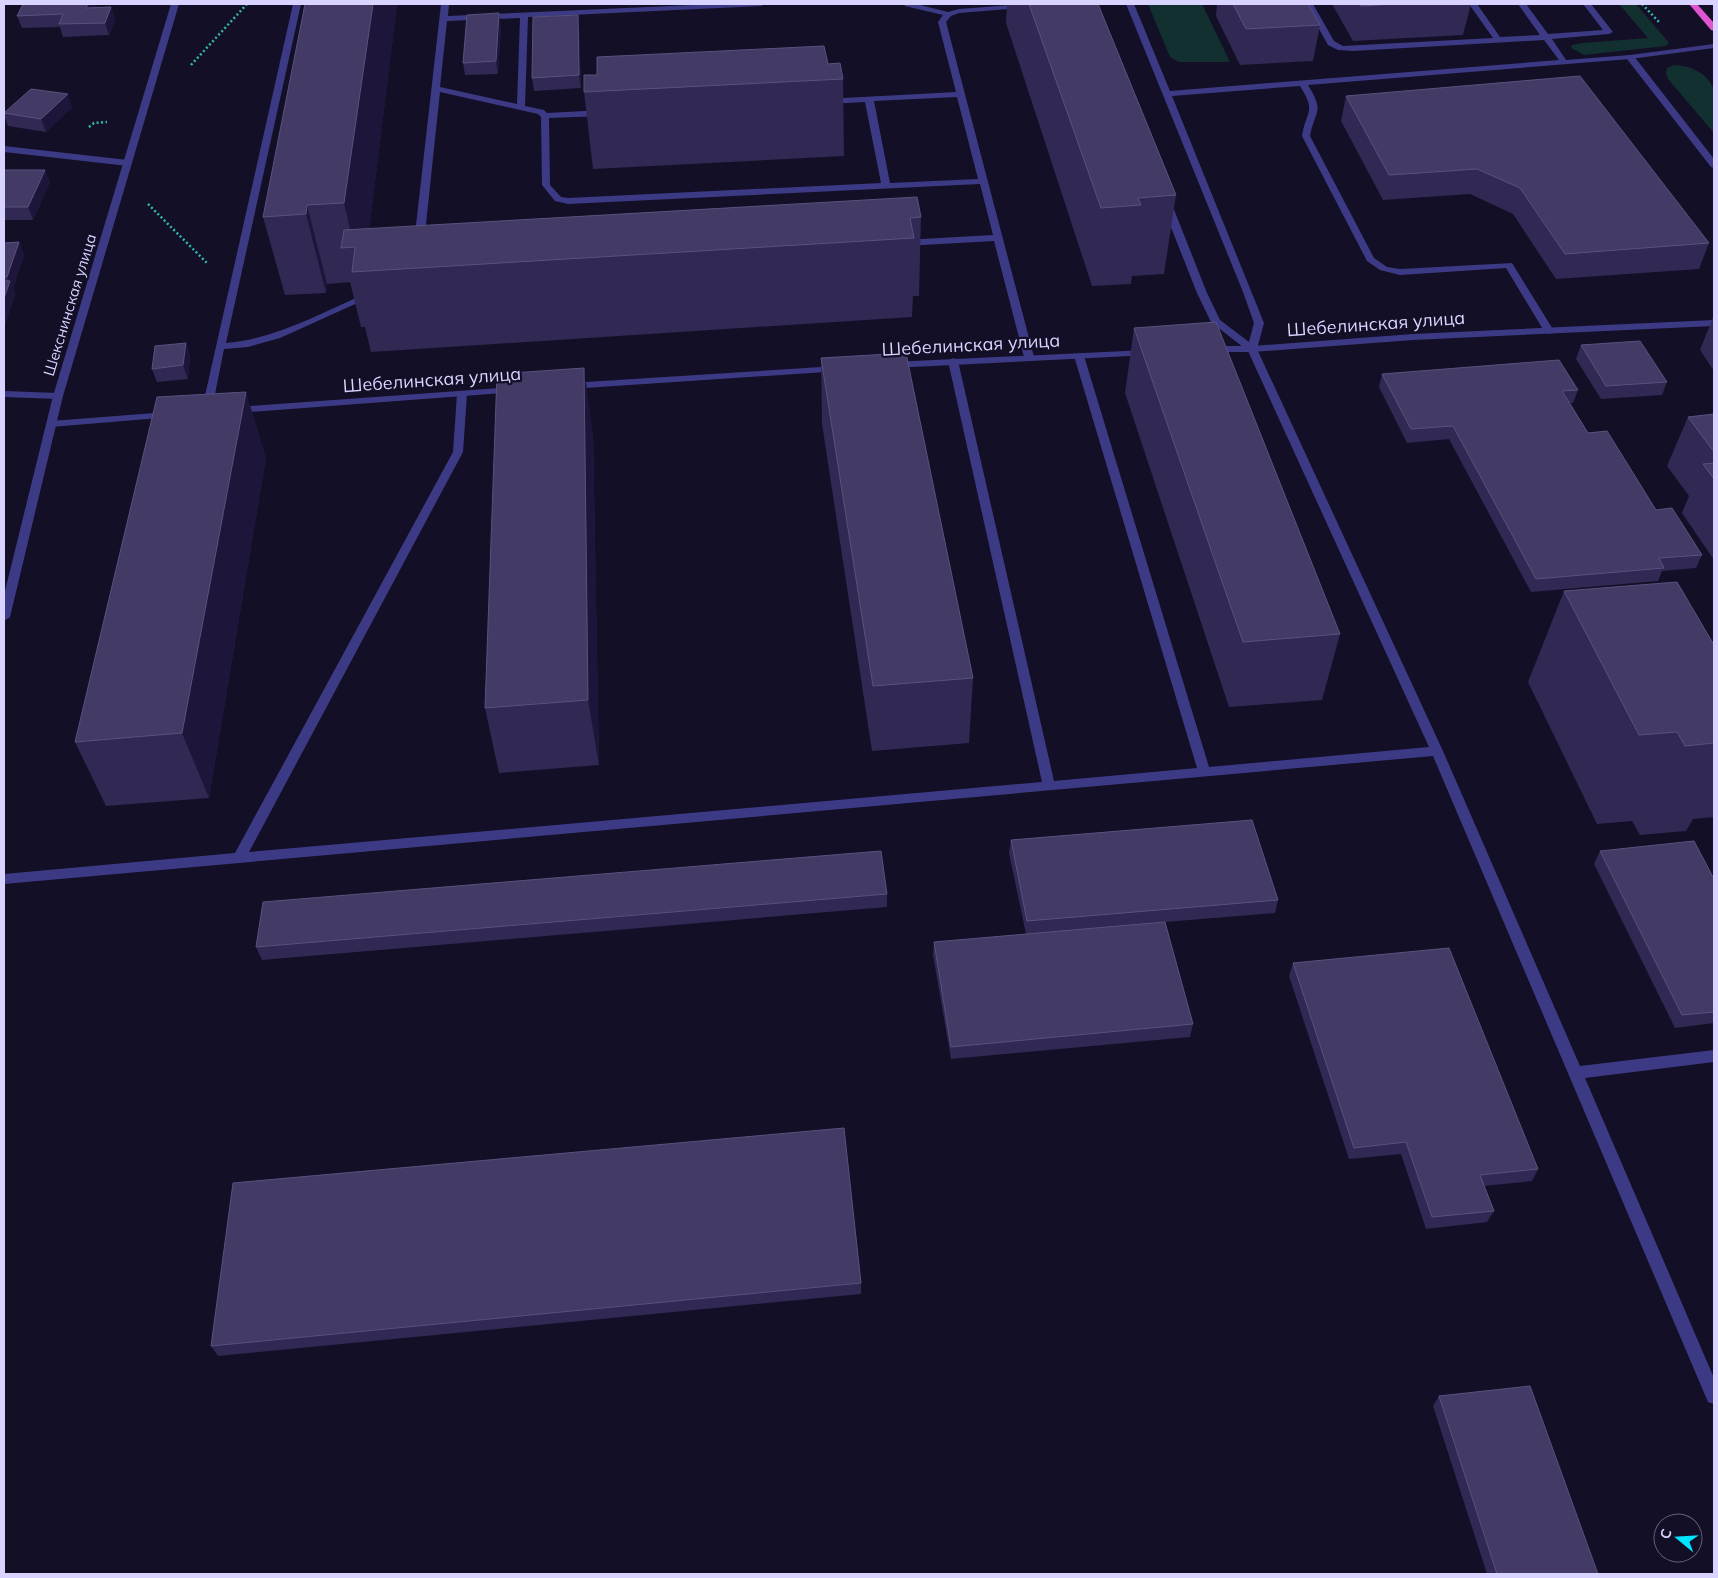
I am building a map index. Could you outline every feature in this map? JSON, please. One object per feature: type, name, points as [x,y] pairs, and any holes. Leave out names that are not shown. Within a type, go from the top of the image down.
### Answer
[{"type":"highway","points":[[1693,4],[1714,28]]},
{"type":"street","name":"Шекснинская улица","points":[[4,617],[58,396],[175,4]]},
{"type":"street","points":[[297,4],[220,346],[248,344],[277,336],[381,290]]},
{"type":"street","points":[[417,255],[445,4]]},
{"type":"street","points":[[443,19],[760,4]]},
{"type":"street","points":[[908,4],[948,14],[959,11],[1033,6]]},
{"type":"street","points":[[1130,4],[1259,323],[1252,349]]},
{"type":"street","points":[[1309,4],[1331,43],[1341,48],[1353,49],[1609,32],[1587,4]]},
{"type":"street","points":[[1473,4],[1498,40]]},
{"type":"street","points":[[1522,4],[1564,62]]},
{"type":"street","points":[[948,14],[942,22],[1029,358]]},
{"type":"street","points":[[522,108],[524,15]]},
{"type":"street","points":[[1168,94],[1630,57],[1714,46]]},
{"type":"street","points":[[1630,57],[1714,165]]},
{"type":"street","points":[[1302,84],[1314,103],[1314,113],[1307,127],[1306,136],[1370,258],[1378,267],[1400,272],[1509,265],[1549,331]]},
{"type":"street","points":[[435,88],[541,112],[544,116],[546,185],[558,199],[568,201],[982,181]]},
{"type":"street","points":[[820,102],[960,94]]},
{"type":"street","points":[[869,99],[886,186]]},
{"type":"street","points":[[544,116],[613,112]]},
{"type":"street","points":[[4,149],[128,163]]},
{"type":"street","points":[[1163,194],[1202,293],[1216,322],[1252,349],[1437,751],[1575,1073],[1710,1376],[1714,1396]]},
{"type":"street","points":[[891,244],[997,238]]},
{"type":"street","name":"Шебелинская улица","points":[[1204,349],[1252,349],[1413,337],[1714,323]]},
{"type":"street","name":"Шебелинская улица","points":[[220,346],[211,412],[521,390]]},
{"type":"street","name":"Шебелинская улица","points":[[884,365],[1156,352]]},
{"type":"street","points":[[1079,356],[1204,771]]},
{"type":"street","points":[[953,361],[1049,786]]},
{"type":"street","points":[[560,387],[845,368]]},
{"type":"street","points":[[4,394],[58,396]]},
{"type":"street","points":[[239,858],[458,452],[462,394]]},
{"type":"street","points":[[51,424],[177,415]]},
{"type":"street","points":[[4,879],[1437,751]]},
{"type":"street","points":[[1575,1073],[1714,1056]]},
{"type":"path","points":[[122,183],[163,216],[232,288]]},
{"type":"green space","points":[[1148,4],[1202,4],[1230,62],[1179,62],[1170,57]]},
{"type":"green space","points":[[1619,4],[1636,4],[1669,43],[1666,46],[1584,55],[1571,48],[1572,45],[1582,43],[1648,38]]},
{"type":"green space","points":[[1674,65],[1697,71],[1711,83],[1715,97],[1714,133],[1668,79],[1667,68]]},
{"type":"building","points":[[23,4],[88,4],[86,8],[111,7],[105,23],[59,24],[63,14],[17,16]]},
{"type":"building","points":[[305,4],[373,4],[344,203],[307,205],[306,214],[263,217]]},
{"type":"building","points":[[1029,4],[1098,4],[1176,195],[1138,198],[1141,205],[1101,208]]},
{"type":"building","points":[[1233,4],[1308,4],[1320,25],[1246,29]]},
{"type":"building","points":[[1360,4],[1394,4],[1361,6]]},
{"type":"building","points":[[499,13],[496,61],[463,63],[467,15]]},
{"type":"building","points":[[578,15],[579,75],[532,78],[533,17]]},
{"type":"building","points":[[824,46],[828,64],[840,63],[843,79],[584,92],[584,75],[597,75],[597,57]]},
{"type":"building","points":[[1580,76],[1709,243],[1565,254],[1520,188],[1477,169],[1389,175],[1346,96]]},
{"type":"building","points":[[31,89],[68,94],[41,119],[4,113]]},
{"type":"building","points":[[4,170],[45,170],[28,207],[4,207]]},
{"type":"building","points":[[917,197],[921,217],[910,218],[914,238],[352,272],[355,247],[341,248],[344,230]]},
{"type":"building","points":[[19,242],[7,277],[4,277],[4,243]]},
{"type":"building","points":[[4,281],[10,281],[4,298]]},
{"type":"building","points":[[1216,322],[1340,634],[1243,642],[1134,328]]},
{"type":"building","points":[[1640,341],[1667,382],[1606,386],[1581,345]]},
{"type":"building","points":[[186,343],[183,365],[152,369],[155,346]]},
{"type":"building","points":[[906,353],[973,678],[873,686],[821,358]]},
{"type":"building","points":[[1559,360],[1578,390],[1562,391],[1588,433],[1607,431],[1656,510],[1672,508],[1702,555],[1659,558],[1664,568],[1536,579],[1453,426],[1411,429],[1382,374]]},
{"type":"building","points":[[584,368],[588,700],[485,708],[497,374]]},
{"type":"building","points":[[246,392],[182,733],[75,742],[157,397]]},
{"type":"building","points":[[1714,414],[1714,452],[1688,417]]},
{"type":"building","points":[[1714,463],[1714,479],[1703,464]]},
{"type":"building","points":[[1677,582],[1714,645],[1714,743],[1685,746],[1677,732],[1639,735],[1564,591]]},
{"type":"building","points":[[1252,820],[1278,900],[1027,921],[1011,840]]},
{"type":"building","points":[[1694,841],[1714,879],[1714,1012],[1682,1015],[1600,851]]},
{"type":"building","points":[[881,851],[887,894],[256,947],[263,902]]},
{"type":"building","points":[[1165,922],[1193,1024],[951,1047],[934,942]]},
{"type":"building","points":[[1449,948],[1538,1169],[1480,1175],[1494,1211],[1432,1217],[1406,1142],[1354,1148],[1293,963]]},
{"type":"building","points":[[844,1128],[861,1283],[211,1346],[233,1183]]},
{"type":"building","points":[[1530,1386],[1598,1574],[1497,1574],[1439,1396]]}]
